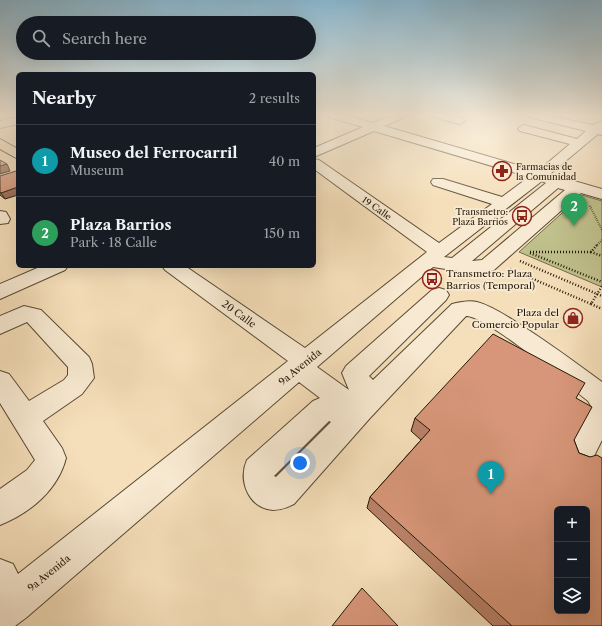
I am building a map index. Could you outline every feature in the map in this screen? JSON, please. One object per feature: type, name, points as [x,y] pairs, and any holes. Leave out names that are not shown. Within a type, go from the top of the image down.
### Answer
[{"type":"street","points":[[316,152],[334,144]]},
{"type":"street","points":[[441,144],[548,176],[602,194]]},
{"type":"street","name":"9a Avenida","points":[[4,598],[303,365],[442,259],[504,203],[548,176],[579,144]]},
{"type":"street","name":"19 Calle","points":[[316,164],[442,259]]},
{"type":"street","points":[[442,259],[548,176],[602,186]]},
{"type":"street","points":[[438,182],[504,203]]},
{"type":"street","points":[[0,292],[54,268]]},
{"type":"street","name":"20 Calle","points":[[176,268],[303,365],[318,383],[362,409]]},
{"type":"street","points":[[362,409],[359,384],[355,373],[439,296]]},
{"type":"street","points":[[362,409],[460,309],[468,308],[475,309],[502,324],[550,356],[597,393],[602,400]]},
{"type":"street","points":[[0,326],[24,314],[34,315],[80,364],[81,378],[74,387],[25,418]]},
{"type":"street","points":[[0,381],[51,458],[50,467],[44,476],[0,509]]},
{"type":"street","points":[[580,454],[602,413]]},
{"type":"path","points":[[589,205],[602,230]]},
{"type":"path","points":[[592,252],[602,240]]},
{"type":"path","points":[[528,252],[534,246]]},
{"type":"path","points":[[528,252],[592,252],[602,256]]},
{"type":"path","points":[[528,252],[602,282]]},
{"type":"path","points":[[519,260],[602,296]]},
{"type":"path","points":[[504,266],[602,309]]},
{"type":"path","points":[[590,304],[602,286]]},
{"type":"green space","points":[[582,195],[602,201],[602,287],[519,252]]},
{"type":"building","points":[[0,160],[7,164],[0,166]]},
{"type":"building","points":[[16,171],[16,188],[1,193],[0,176]]},
{"type":"building","points":[[493,334],[585,383],[576,398],[592,407],[574,440],[579,453],[590,457],[597,455],[602,458],[602,626],[512,626],[370,497],[430,430],[415,418]]},
{"type":"building","points":[[362,588],[398,626],[332,626]]},
{"type":"place","name":"Farmacias de la Comunidad","points":[[502,171]]},
{"type":"place","name":"Transmetro: Plaza Barrios","points":[[522,216]]},
{"type":"place","name":"Plaza Barrios","points":[[574,226]]},
{"type":"place","name":"Transmetro: Plaza Barrios (Temporal)","points":[[432,279]]},
{"type":"place","name":"Plaza del Comercio Popular","points":[[573,318]]},
{"type":"place","name":"Museo del Ferrocarril","points":[[491,494]]}]
